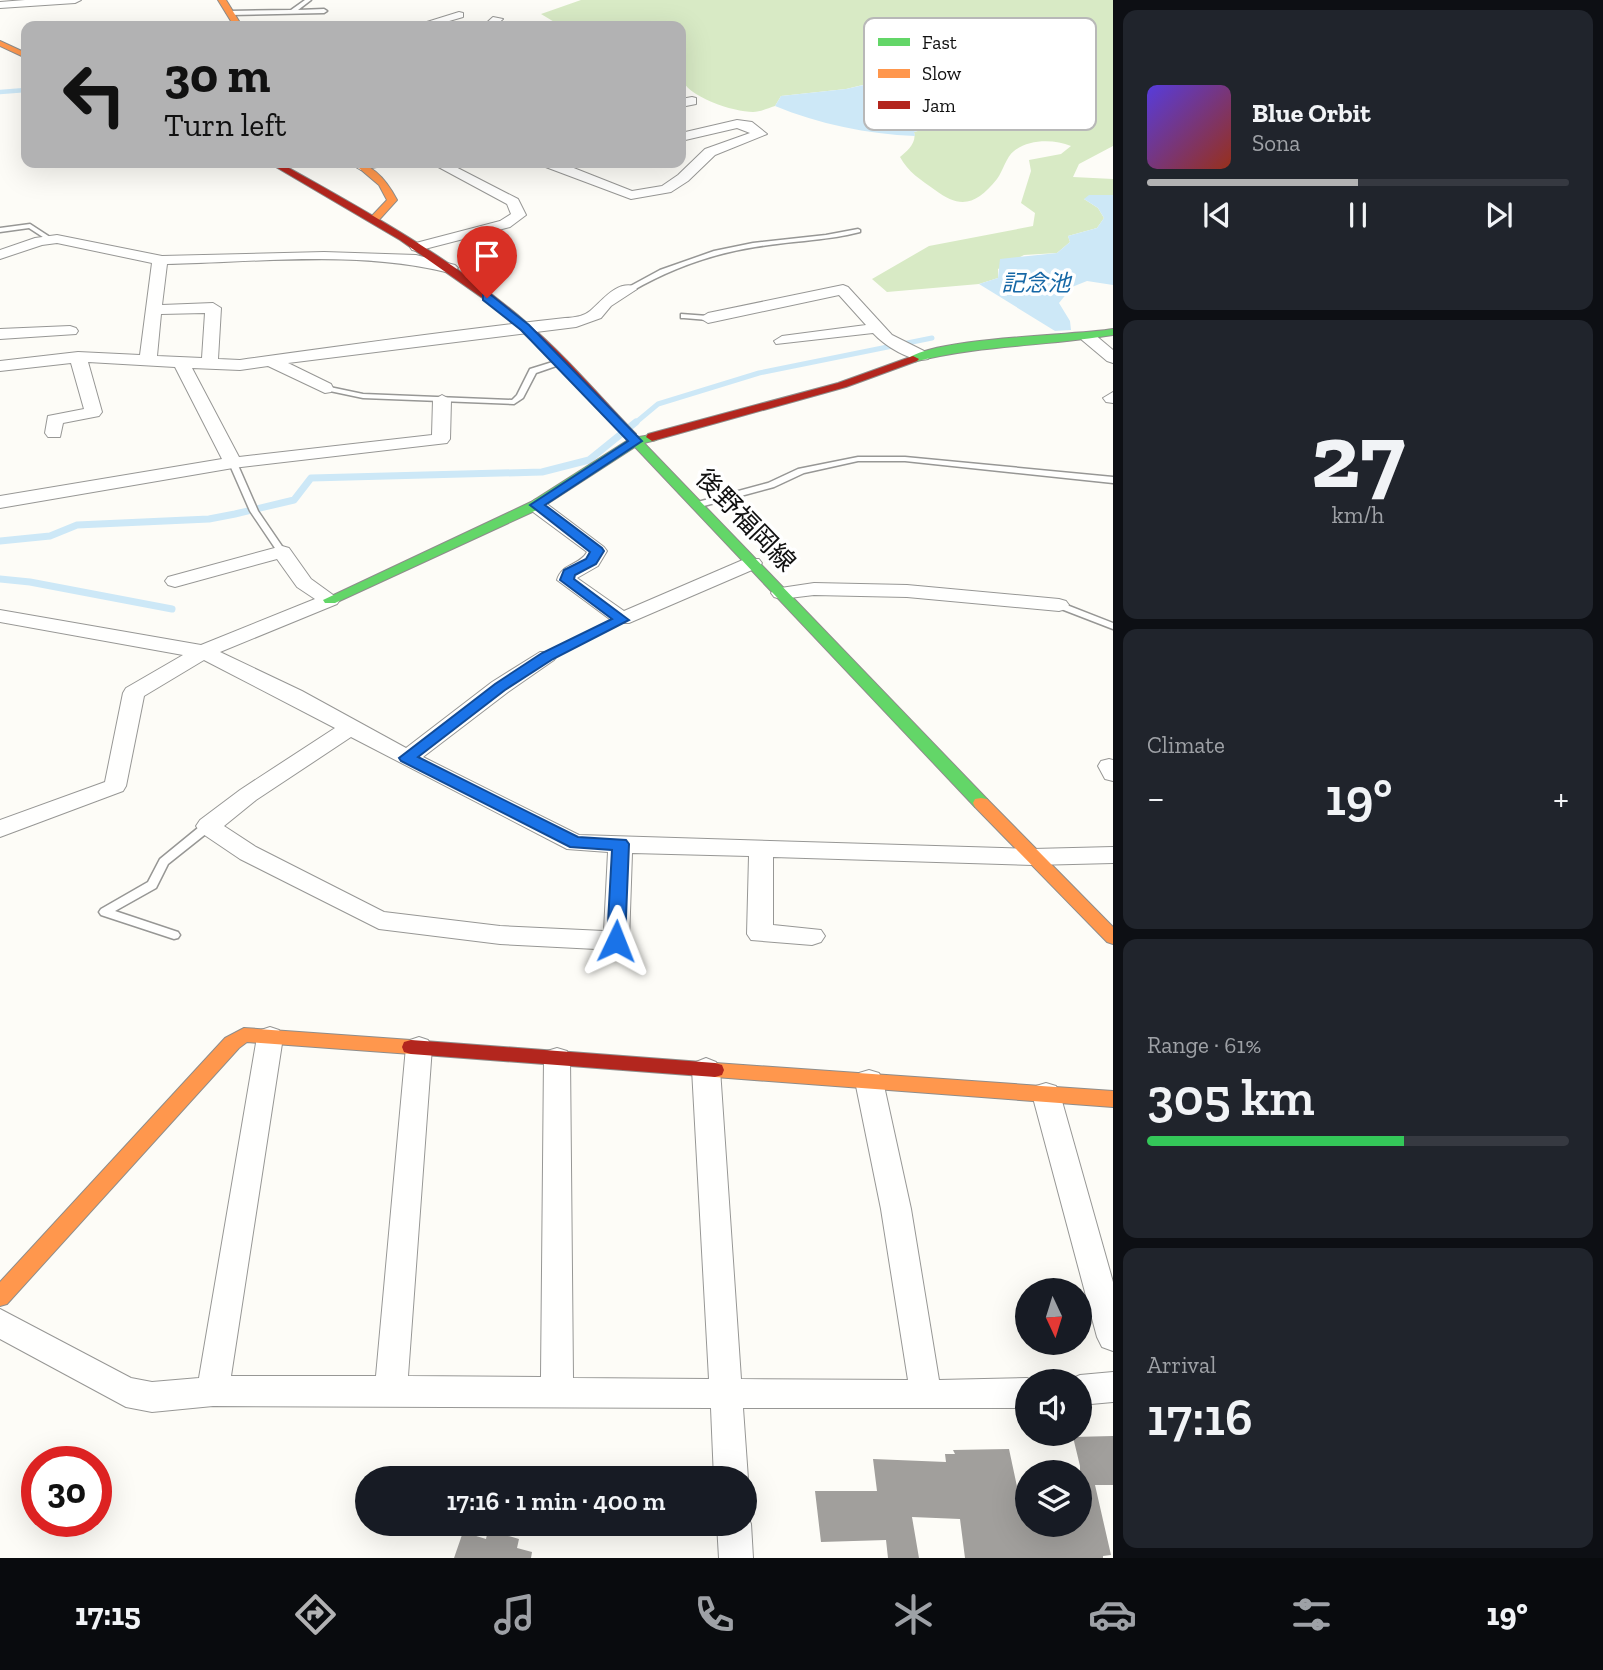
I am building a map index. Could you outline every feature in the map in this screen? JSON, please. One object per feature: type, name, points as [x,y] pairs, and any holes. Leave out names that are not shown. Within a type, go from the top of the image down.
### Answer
[{"type":"street","points":[[0,5],[75,0]]},
{"type":"street","points":[[438,21],[459,15]]},
{"type":"street","points":[[0,43],[21,54]]},
{"type":"street","points":[[565,168],[631,195],[666,189],[683,178],[710,152],[760,134],[747,125],[737,124],[686,136]]},
{"type":"street","name":"後野福岡線","points":[[283,168],[374,219],[450,268],[525,327],[1113,938]]},
{"type":"street","points":[[369,168],[383,183],[392,200],[374,219]]},
{"type":"street","points":[[416,247],[505,224],[519,215],[513,202],[448,168]]},
{"type":"street","points":[[0,255],[51,240],[160,260],[337,256],[415,259],[450,268]]},
{"type":"street","points":[[148,359],[160,260]]},
{"type":"street","points":[[0,366],[78,357],[240,365],[585,320],[595,315],[605,303],[629,289]]},
{"type":"street","points":[[708,318],[843,290],[891,341],[922,356]]},
{"type":"street","points":[[155,310],[213,308],[210,363]]},
{"type":"street","points":[[782,341],[877,328]]},
{"type":"street","points":[[0,334],[70,331]]},
{"type":"street","points":[[0,828],[115,786],[134,693],[203,652],[330,600],[536,505],[636,441],[830,388],[922,356],[973,347],[1088,337],[1113,332]]},
{"type":"street","points":[[1088,337],[1113,358]]},
{"type":"street","points":[[54,433],[54,420],[93,412],[78,357]]},
{"type":"street","points":[[180,360],[233,463]]},
{"type":"street","points":[[271,361],[325,388]]},
{"type":"street","points":[[0,502],[233,463],[441,439],[442,400]]},
{"type":"street","points":[[536,505],[597,551],[591,562],[569,573],[567,580],[622,620],[752,563]]},
{"type":"street","points":[[175,581],[282,552],[304,583],[330,600]]},
{"type":"street","points":[[781,593],[814,589],[907,591],[1059,605]]},
{"type":"street","points":[[0,615],[203,652],[294,695],[407,758],[575,843],[1033,856],[1113,855]]},
{"type":"street","points":[[407,758],[500,687],[547,656]]},
{"type":"street","points":[[351,727],[248,795],[208,827],[248,853],[379,920],[500,935],[616,941],[620,844]]},
{"type":"street","points":[[761,848],[760,934],[812,936]]},
{"type":"street","points":[[0,1297],[232,1043],[244,1035],[1113,1099]]},
{"type":"street","points":[[213,1391],[270,1037]]},
{"type":"street","points":[[391,1391],[419,1047]]},
{"type":"street","points":[[557,1058],[557,1392]]},
{"type":"street","points":[[706,1069],[730,1466]]},
{"type":"street","points":[[869,1081],[895,1209],[926,1395]]},
{"type":"street","points":[[1046,1094],[1113,1337]]},
{"type":"street","points":[[0,1323],[126,1392],[152,1396],[213,1391],[1015,1393]]},
{"type":"street","points":[[1092,1389],[1113,1387]]},
{"type":"street","points":[[735,1536],[736,1558]]},
{"type":"lane","points":[[292,12],[309,0]]},
{"type":"lane","points":[[230,13],[324,11]]},
{"type":"lane","points":[[0,230],[30,226],[51,240]]},
{"type":"lane","points":[[629,289],[668,268],[725,251],[774,242],[822,239],[858,231]]},
{"type":"lane","points":[[684,316],[708,318]]},
{"type":"lane","points":[[325,388],[363,396],[514,402],[533,370],[559,362]]},
{"type":"lane","points":[[697,505],[751,492],[801,471],[870,458],[930,461],[1113,480]]},
{"type":"lane","points":[[233,463],[254,511],[282,552]]},
{"type":"lane","points":[[1059,605],[1113,626]]},
{"type":"lane","points":[[547,656],[622,620]]},
{"type":"lane","points":[[174,935],[105,912],[152,885],[164,862],[208,827]]},
{"type":"green space","points":[[581,0],[1113,0],[1113,146],[1079,164],[1073,177],[1113,179],[1113,195],[1084,199],[1098,208],[1104,218],[1097,228],[1068,236],[1070,242],[1057,253],[1024,255],[998,269],[998,278],[979,284],[887,292],[872,279],[929,246],[1033,226],[1035,213],[1021,203],[1031,171],[1029,160],[1061,154],[1071,146],[1042,141],[1020,147],[1011,154],[997,179],[983,194],[961,202],[944,196],[915,175],[900,157],[913,143],[914,132],[921,130],[1096,130],[1096,18],[864,18],[864,85],[781,96],[775,106],[753,112],[712,102],[686,85],[686,21],[553,21],[541,14]]},
{"type":"water","points":[[864,85],[864,130],[921,130],[914,132],[915,136],[879,133],[843,127],[775,106],[781,96]]},
{"type":"water","name":"記念池","points":[[1089,195],[1113,195],[1113,285],[1087,281],[1072,287],[1059,303],[1070,321],[1071,330],[1055,331],[979,284],[998,278],[1000,259],[1057,253],[1070,242],[1068,236],[1097,228],[1104,218],[1098,208],[1084,199]]},
{"type":"building","points":[[1113,1436],[1113,1485],[1095,1485],[1111,1555],[1103,1558],[965,1558],[960,1519],[912,1517],[919,1558],[888,1558],[886,1540],[821,1542],[815,1491],[877,1491],[873,1459],[946,1462],[945,1454],[955,1454],[953,1450],[1009,1449],[1015,1477],[1015,1537],[1092,1537],[1092,1460],[1079,1460],[1075,1446],[1092,1446],[1092,1437]]},
{"type":"building","points":[[462,1536],[486,1539],[487,1536],[509,1536],[519,1539],[517,1548],[532,1552],[531,1558],[454,1558]]},
{"type":"waterway","points":[[0,92],[21,90]]},
{"type":"waterway","points":[[634,424],[658,404],[759,373],[932,338]]},
{"type":"waterway","points":[[0,541],[50,536],[77,525],[209,519],[235,514],[294,500],[311,478],[542,472],[589,460],[636,422]]},
{"type":"waterway","points":[[0,579],[30,582],[172,609]]},
{"type":"traffic: fast","points":[[913,359],[962,347],[1113,332]]},
{"type":"traffic: fast","points":[[632,437],[981,803]]},
{"type":"traffic: fast","points":[[330,600],[536,505],[636,441],[652,437]]},
{"type":"traffic: slow","points":[[222,0],[235,21]]},
{"type":"traffic: slow","points":[[0,43],[21,54]]},
{"type":"traffic: slow","points":[[364,168],[383,183],[392,200],[374,219]]},
{"type":"traffic: slow","points":[[981,803],[1113,938]]},
{"type":"traffic: slow","points":[[0,1297],[232,1043],[244,1035],[411,1047]]},
{"type":"traffic: slow","points":[[715,1070],[1113,1099]]},
{"type":"traffic: jam","points":[[283,168],[403,238],[495,302],[552,353],[632,437]]},
{"type":"traffic: jam","points":[[652,437],[842,385],[913,359]]},
{"type":"traffic: jam","points":[[411,1047],[715,1070]]},
{"type":"route","points":[[487,298],[525,327],[636,441],[536,505],[597,551],[597,556],[591,562],[569,573],[567,580],[622,620],[547,656],[419,746],[407,758],[575,843],[620,844],[616,941]]}]
